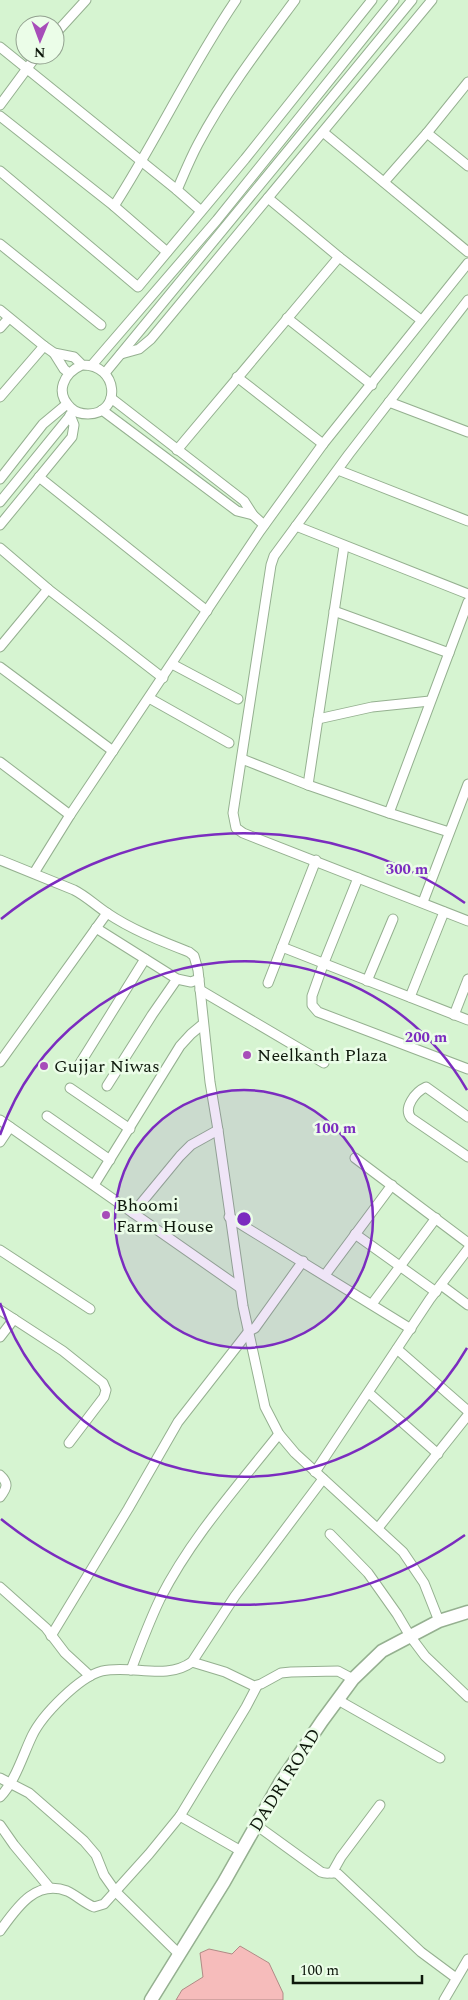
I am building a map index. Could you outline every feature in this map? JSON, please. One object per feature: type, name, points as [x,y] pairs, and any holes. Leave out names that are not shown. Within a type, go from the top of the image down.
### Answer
[{"type":"main road","name":"DADRI ROAD","points":[[151,2000],[280,1783],[353,1679],[382,1651],[439,1621],[468,1612]]},
{"type":"street","points":[[65,23],[86,0]]},
{"type":"street","points":[[114,206],[142,162],[196,62],[236,0]]},
{"type":"street","points":[[177,190],[207,129],[255,54],[295,0]]},
{"type":"street","points":[[0,172],[138,287],[372,0]]},
{"type":"street","points":[[92,365],[217,220],[394,0]]},
{"type":"street","points":[[105,373],[156,308],[412,0]]},
{"type":"street","points":[[121,354],[138,349],[151,339],[432,0]]},
{"type":"street","points":[[0,47],[201,211]]},
{"type":"street","points":[[0,105],[29,65]]},
{"type":"street","points":[[384,182],[468,83]]},
{"type":"street","points":[[0,116],[114,206],[168,252]]},
{"type":"street","points":[[322,132],[468,252]]},
{"type":"street","points":[[427,133],[468,166]]},
{"type":"street","points":[[268,198],[339,257],[421,320]]},
{"type":"street","points":[[0,244],[101,325]]},
{"type":"street","points":[[177,450],[339,257]]},
{"type":"street","points":[[34,873],[70,815],[264,525],[324,444],[468,263]]},
{"type":"street","points":[[468,300],[280,547],[271,565],[233,814],[236,828],[243,833],[468,921]]},
{"type":"street","points":[[0,310],[54,353],[64,369],[69,373]]},
{"type":"street","points":[[0,328],[9,318]]},
{"type":"street","points":[[287,318],[372,385]]},
{"type":"street","points":[[0,397],[44,346]]},
{"type":"street","points":[[54,353],[74,356],[82,365]]},
{"type":"street","points":[[0,479],[43,424],[70,410],[82,414],[93,414],[102,410],[109,403],[112,385],[105,373],[92,365],[82,365],[69,373],[64,379],[63,396],[70,410],[74,425],[72,437],[0,525]]},
{"type":"street","points":[[237,377],[324,444]]},
{"type":"street","points":[[111,398],[244,500],[253,515],[264,525]]},
{"type":"street","points":[[389,402],[468,432]]},
{"type":"street","points":[[0,502],[70,410]]},
{"type":"street","points":[[102,410],[237,511],[253,515]]},
{"type":"street","points":[[338,470],[468,521]]},
{"type":"street","points":[[39,477],[207,610]]},
{"type":"street","points":[[296,526],[468,594]]},
{"type":"street","points":[[308,785],[344,546]]},
{"type":"street","points":[[0,548],[48,589],[163,678]]},
{"type":"street","points":[[0,647],[48,589]]},
{"type":"street","points":[[389,813],[468,602]]},
{"type":"street","points":[[334,611],[449,653]]},
{"type":"street","points":[[172,664],[238,699]]},
{"type":"street","points":[[0,667],[113,751]]},
{"type":"street","points":[[149,698],[229,743]]},
{"type":"street","points":[[318,719],[372,707],[430,701]]},
{"type":"street","points":[[242,759],[308,785],[449,832]]},
{"type":"street","points":[[0,762],[70,815]]},
{"type":"street","points":[[423,902],[468,784]]},
{"type":"street","points":[[0,860],[86,896],[107,913],[138,930],[189,952],[196,962],[210,1082],[239,1287],[265,1407],[280,1434],[315,1472],[403,1552],[413,1565],[432,1602],[439,1621]]},
{"type":"street","points":[[268,983],[316,860]]},
{"type":"street","points":[[358,878],[312,996],[314,1009],[468,1069]]},
{"type":"street","points":[[410,997],[444,912]]},
{"type":"street","points":[[0,1062],[107,913]]},
{"type":"street","points":[[367,981],[393,919]]},
{"type":"street","points":[[96,928],[177,978],[191,982],[199,979]]},
{"type":"street","points":[[282,947],[468,1020]]},
{"type":"street","points":[[79,1065],[145,959]]},
{"type":"street","points":[[107,1086],[177,978]]},
{"type":"street","points":[[454,1015],[468,979]]},
{"type":"street","points":[[200,990],[324,1063]]},
{"type":"street","points":[[94,1185],[180,1046],[203,1024]]},
{"type":"street","points":[[468,1117],[426,1087],[419,1091],[408,1108],[412,1118],[468,1157]]},
{"type":"street","points":[[70,1088],[130,1129]]},
{"type":"street","points":[[47,1116],[110,1160]]},
{"type":"street","points":[[0,1120],[239,1287]]},
{"type":"street","points":[[0,1142],[10,1127]]},
{"type":"street","points":[[133,1213],[191,1145],[218,1130]]},
{"type":"street","points":[[355,1158],[468,1243]]},
{"type":"street","points":[[325,1275],[392,1185]]},
{"type":"street","points":[[229,1217],[411,1328]]},
{"type":"street","points":[[372,1304],[436,1218]]},
{"type":"street","points":[[355,1234],[400,1266],[468,1306]]},
{"type":"street","points":[[315,1472],[438,1288],[468,1249]]},
{"type":"street","points":[[0,1250],[90,1309]]},
{"type":"street","points":[[51,1636],[178,1422],[249,1331],[258,1325],[303,1261]]},
{"type":"street","points":[[0,1310],[63,1352],[99,1380],[105,1387],[104,1397],[69,1443]]},
{"type":"street","points":[[0,1337],[14,1319]]},
{"type":"street","points":[[397,1349],[468,1411]]},
{"type":"street","points":[[369,1393],[438,1454]]},
{"type":"street","points":[[378,1528],[468,1415]]},
{"type":"street","points":[[131,1670],[152,1616],[171,1579],[212,1518],[280,1434]]},
{"type":"street","points":[[0,1475],[7,1483],[7,1488],[0,1497]]},
{"type":"street","points":[[0,1797],[20,1767],[33,1734],[40,1723],[61,1700],[90,1676],[103,1671],[177,1669],[192,1662],[235,1596],[323,1478]]},
{"type":"street","points":[[330,1534],[368,1572],[410,1636],[437,1669],[468,1697]]},
{"type":"street","points":[[0,1587],[46,1628],[65,1654],[90,1676]]},
{"type":"street","points":[[192,1662],[225,1672],[250,1685],[256,1686]]},
{"type":"street","points":[[0,1931],[12,1914],[34,1893],[49,1887],[70,1892],[94,1907],[104,1904],[180,1816],[246,1707],[256,1686],[276,1675],[291,1672],[338,1671],[353,1679]]},
{"type":"street","points":[[338,1700],[440,1758]]},
{"type":"street","points":[[0,1778],[29,1793],[90,1848],[96,1855],[104,1875],[116,1892],[179,1954]]},
{"type":"street","points":[[332,1873],[380,1805]]},
{"type":"street","points":[[180,1816],[241,1851]]},
{"type":"street","points":[[0,1825],[49,1887]]},
{"type":"street","points":[[256,1825],[321,1872],[338,1874],[430,1960],[456,1978]]},
{"type":"street","points":[[444,2000],[468,1959]]},
{"type":"shaded area","points":[[240,1946],[269,1963],[283,1993],[283,2000],[176,2000],[182,1990],[203,1977],[200,1953],[209,1949],[232,1954]]},
{"type":"place","name":"Neelkanth Plaza","points":[[247,1055]]},
{"type":"place","name":"Gujjar Niwas","points":[[44,1066]]},
{"type":"place","name":"Bhoomi Farm House","points":[[106,1215]]}]
